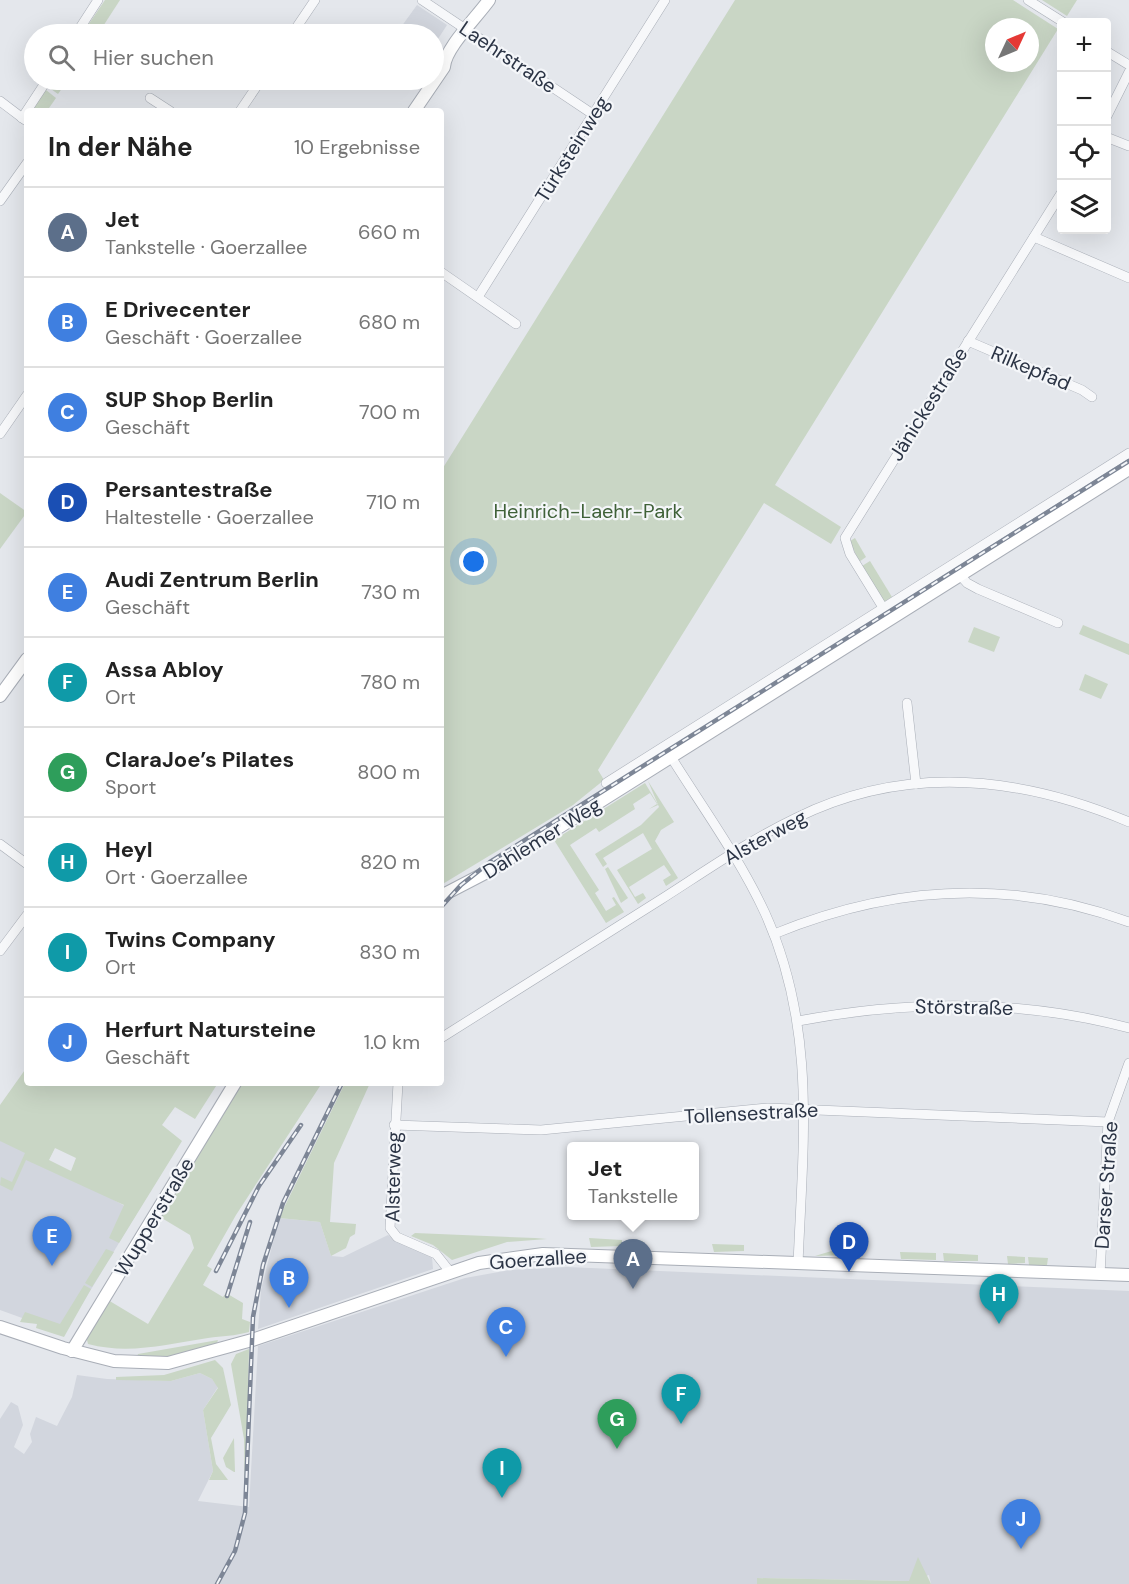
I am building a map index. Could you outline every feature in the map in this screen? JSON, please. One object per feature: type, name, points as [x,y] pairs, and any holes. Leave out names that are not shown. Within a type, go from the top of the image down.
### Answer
[{"type":"main road","points":[[444,67],[451,64],[470,28],[489,0]]},
{"type":"main road","points":[[416,108],[428,90]]},
{"type":"main road","name":"Dahlemer Weg","points":[[444,894],[491,870],[637,771],[671,757],[689,746],[740,706],[795,679],[846,647],[887,614],[930,587],[960,575],[1052,510],[1080,500],[1129,469]]},
{"type":"main road","points":[[0,696],[24,663]]},
{"type":"main road","name":"Wupperstraße","points":[[72,1351],[233,1086]]},
{"type":"main road","name":"Goerzallee","points":[[0,1327],[72,1351],[133,1363],[178,1362],[479,1263],[509,1257],[562,1253],[798,1264],[1129,1275]]},
{"type":"street","points":[[82,24],[98,0]]},
{"type":"street","points":[[299,24],[315,0]]},
{"type":"street","name":"Laehrstraße","points":[[422,0],[470,28],[594,115]]},
{"type":"street","name":"Türksteinweg","points":[[478,297],[665,0]]},
{"type":"street","points":[[1028,0],[1057,18]]},
{"type":"street","points":[[1111,54],[1129,65]]},
{"type":"street","points":[[1111,110],[1129,72]]},
{"type":"street","points":[[32,108],[42,90]]},
{"type":"street","points":[[242,108],[254,90]]},
{"type":"street","points":[[150,98],[165,108]]},
{"type":"street","points":[[0,101],[24,119]]},
{"type":"street","points":[[1111,139],[1129,147]]},
{"type":"street","points":[[0,201],[24,167]]},
{"type":"street","name":"Jänickestraße","points":[[887,614],[850,554],[845,538],[1057,200]]},
{"type":"street","points":[[1034,237],[1129,278]]},
{"type":"street","points":[[444,274],[516,324]]},
{"type":"street","name":"Rilkepfad","points":[[968,341],[1082,390],[1092,397]]},
{"type":"street","points":[[0,434],[24,399]]},
{"type":"street","name":"Dahlemer Weg","points":[[930,587],[1052,510],[1073,488],[1129,453]]},
{"type":"street","points":[[1073,488],[1080,500]]},
{"type":"street","points":[[960,575],[967,583],[978,589],[1058,623]]},
{"type":"street","name":"Dahlemer Weg","points":[[606,783],[637,771],[682,735],[740,706],[788,667],[853,626],[887,614]]},
{"type":"street","points":[[853,626],[860,638]]},
{"type":"street","points":[[839,636],[846,647]]},
{"type":"street","points":[[818,648],[826,659]]},
{"type":"street","points":[[799,660],[806,672]]},
{"type":"street","points":[[788,667],[795,679]]},
{"type":"street","points":[[907,703],[916,784]]},
{"type":"street","points":[[682,735],[689,746]]},
{"type":"street","points":[[671,757],[755,893],[774,934],[786,970],[798,1021],[804,1068],[798,1264]]},
{"type":"street","name":"Alsterweg","points":[[444,1036],[732,855],[796,817],[827,805],[880,790],[916,784],[974,782],[1022,788],[1069,798],[1129,822]]},
{"type":"street","points":[[0,844],[24,862]]},
{"type":"street","points":[[774,934],[820,916],[866,903],[958,891],[1043,898],[1129,922]]},
{"type":"street","points":[[0,951],[24,919]]},
{"type":"street","name":"Störstraße","points":[[798,1021],[875,1008],[965,1005],[1051,1012],[1129,1028]]},
{"type":"street","name":"Darser Straße","points":[[1100,1275],[1108,1122],[1129,1063]]},
{"type":"street","name":"Alsterweg","points":[[398,1086],[390,1228],[397,1237],[436,1254],[451,1273]]},
{"type":"street","name":"Tollensestraße","points":[[394,1125],[541,1130],[744,1110],[804,1109],[1108,1122]]},
{"type":"shaded area","points":[[417,5],[447,25],[444,30],[444,24],[403,24]]},
{"type":"shaded area","points":[[0,1135],[137,1213],[72,1321],[58,1331],[0,1310]]},
{"type":"shaded area","points":[[279,1218],[320,1222],[331,1256],[343,1257],[388,1235],[432,1257],[433,1269],[258,1329],[261,1290]]},
{"type":"shaded area","points":[[567,1267],[1129,1291],[1129,1584],[931,1584],[929,1575],[910,1581],[757,1578],[757,1584],[0,1584],[0,1419],[11,1402],[18,1406],[23,1425],[14,1447],[24,1454],[32,1442],[30,1434],[36,1417],[57,1426],[72,1397],[77,1375],[107,1379],[171,1381],[200,1373],[212,1379],[218,1387],[203,1410],[213,1471],[198,1501],[249,1507],[258,1346],[465,1278],[510,1270]]},
{"type":"green space","points":[[105,0],[120,0],[104,24],[89,24]]},
{"type":"green space","name":"Heinrich-Laehr-Park","points":[[735,0],[1013,0],[1057,28],[1057,31],[1039,60],[1039,18],[985,18],[985,72],[1031,72],[775,485],[841,527],[831,544],[764,503],[598,770],[604,780],[573,805],[444,883],[444,466]]},
{"type":"green space","points":[[1042,0],[1077,0],[1067,16]]},
{"type":"green space","points":[[46,90],[56,98],[49,108],[34,108]]},
{"type":"green space","points":[[1129,457],[1129,464],[1080,494],[1078,490]]},
{"type":"green space","points":[[0,493],[24,510],[24,516],[0,549]]},
{"type":"green space","points":[[1046,510],[1050,512],[933,586],[931,584]]},
{"type":"green space","points":[[855,538],[866,557],[859,562],[850,541]]},
{"type":"green space","points":[[870,561],[892,597],[884,602],[862,566]]},
{"type":"green space","points":[[1083,625],[1129,644],[1129,655],[1079,634]]},
{"type":"green space","points":[[974,627],[1000,637],[994,652],[968,642]]},
{"type":"green space","points":[[1085,674],[1108,684],[1101,699],[1079,690]]},
{"type":"green space","points":[[648,781],[674,822],[661,830],[655,841],[678,878],[666,886],[663,880],[671,875],[664,865],[629,887],[635,897],[643,893],[646,898],[638,904],[617,870],[652,849],[643,833],[603,858],[607,864],[603,867],[595,854],[641,825],[659,807]]},
{"type":"green space","points":[[645,783],[658,805],[649,809],[657,804],[650,793],[633,804],[635,809],[599,832],[596,828],[570,845],[599,890],[595,893],[606,911],[616,905],[612,898],[614,897],[624,912],[606,923],[554,840]]},
{"type":"green space","points":[[608,867],[628,898],[621,903],[605,869]]},
{"type":"green space","points":[[24,1071],[24,1086],[216,1086],[195,1119],[175,1107],[162,1125],[182,1141],[119,1243],[109,1238],[124,1205],[26,1160],[12,1191],[0,1185],[1,1177],[12,1182],[25,1153],[0,1141],[0,1105]],"holes":[[[55,1148],[76,1158],[71,1171],[49,1160]]]},
{"type":"green space","points":[[240,1086],[320,1086],[236,1215],[207,1266],[212,1269],[203,1285],[223,1297],[226,1293],[243,1303],[242,1319],[250,1322],[249,1332],[133,1349],[88,1344],[86,1336],[108,1300],[148,1324],[194,1248],[190,1235],[160,1217]]},
{"type":"green space","points":[[344,1086],[369,1086],[334,1163],[330,1222],[356,1224],[355,1234],[350,1237],[346,1248],[331,1256],[320,1222],[279,1218]]},
{"type":"green space","points":[[415,1233],[547,1239],[507,1242],[452,1260],[433,1245],[411,1236]]},
{"type":"green space","points":[[589,1238],[622,1240],[622,1246],[591,1247]]},
{"type":"green space","points":[[626,1240],[643,1241],[643,1247],[627,1248]]},
{"type":"green space","points":[[712,1244],[744,1245],[744,1251],[714,1252]]},
{"type":"green space","points":[[106,1249],[114,1252],[92,1287],[85,1283]]},
{"type":"green space","points":[[838,1249],[849,1250],[849,1255],[815,1256]]},
{"type":"green space","points":[[900,1252],[936,1253],[936,1260],[901,1259]]},
{"type":"green space","points":[[943,1253],[978,1255],[978,1261],[944,1261]]},
{"type":"green space","points":[[1007,1256],[1025,1257],[1025,1263],[1008,1264]]},
{"type":"green space","points":[[1028,1257],[1048,1258],[1047,1265],[1029,1265]]},
{"type":"green space","points":[[84,1285],[91,1289],[64,1337],[36,1328],[37,1324],[20,1322],[25,1312],[60,1324]]},
{"type":"green space","points":[[218,1340],[216,1346],[171,1358],[136,1358],[138,1354]]},
{"type":"green space","points":[[249,1349],[245,1507],[244,1439],[231,1364],[236,1354]]},
{"type":"green space","points":[[215,1360],[223,1368],[231,1405],[211,1438],[216,1464],[228,1480],[209,1480],[213,1471],[203,1410],[218,1388],[212,1379],[200,1373],[171,1381],[116,1380],[116,1377],[164,1375]]},
{"type":"green space","points":[[234,1438],[235,1472],[226,1467],[223,1458]]},
{"type":"green space","points":[[918,1557],[931,1584],[757,1584],[757,1578],[909,1581]]},
{"type":"railway","points":[[444,904],[461,885],[490,862],[1129,461]]},
{"type":"railway","points":[[217,1584],[235,1551],[245,1513],[253,1317],[263,1265],[283,1203],[341,1086]]},
{"type":"railway","points":[[216,1271],[259,1186],[301,1125]]},
{"type":"railway","points":[[227,1296],[250,1222]]},
{"type":"place","name":"Audi Zentrum Berlin","points":[[52,1266]]},
{"type":"place","name":"Persantestraße","points":[[849,1272]]},
{"type":"place","name":"Jet","points":[[633,1289]]},
{"type":"place","name":"E Drivecenter","points":[[289,1308]]},
{"type":"place","name":"Heyl","points":[[999,1324]]},
{"type":"place","name":"SUP Shop Berlin","points":[[506,1357]]},
{"type":"place","name":"Assa Abloy","points":[[681,1424]]},
{"type":"place","name":"ClaraJoe’s Pilates","points":[[617,1449]]},
{"type":"place","name":"Twins Company","points":[[502,1498]]},
{"type":"place","name":"Herfurt Natursteine","points":[[1021,1549]]}]
